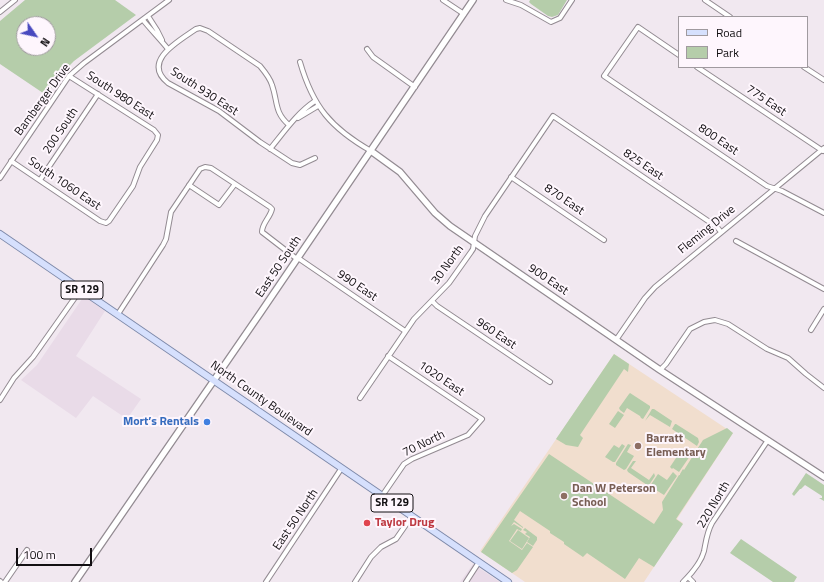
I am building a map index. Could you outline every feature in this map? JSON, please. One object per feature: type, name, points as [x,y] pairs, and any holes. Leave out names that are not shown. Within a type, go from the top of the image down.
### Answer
[{"type":"main road","name":"East 50 South","points":[[76,582],[371,152],[473,0]]},
{"type":"main road","name":"900 East","points":[[371,152],[405,177],[441,219],[474,243],[660,370],[824,477]]},
{"type":"main road","name":"North County Boulevard","points":[[0,234],[508,582]]},
{"type":"street","points":[[0,12],[14,0]]},
{"type":"street","name":"Bamberger Drive","points":[[0,178],[70,76],[84,63],[169,0]]},
{"type":"street","points":[[443,0],[464,14]]},
{"type":"street","points":[[506,0],[530,9],[552,22],[560,18],[572,0]]},
{"type":"street","points":[[705,0],[729,16]]},
{"type":"street","name":"South 930 East","points":[[148,16],[168,49],[163,54],[158,66],[160,74],[164,80],[219,111],[270,149]]},
{"type":"street","name":"South 930 East","points":[[143,20],[152,33],[162,41]]},
{"type":"street","name":"800 East","points":[[678,54],[638,27],[604,76],[768,186],[782,191],[824,213]]},
{"type":"street","points":[[168,49],[196,29],[200,28],[208,31],[260,66],[273,86],[275,104],[280,115],[289,125]]},
{"type":"street","points":[[367,49],[373,57],[415,86]]},
{"type":"street","name":"900 East","points":[[300,62],[307,84],[318,106],[340,131],[371,152]]},
{"type":"street","name":"775 East","points":[[699,68],[823,150]]},
{"type":"street","points":[[806,68],[824,80]]},
{"type":"street","name":"South 980 East","points":[[70,76],[154,130],[158,135],[157,140],[140,167],[133,186],[110,221],[106,223]]},
{"type":"street","name":"200 South","points":[[40,180],[98,94]]},
{"type":"street","points":[[315,101],[306,107],[289,125],[270,149],[296,164],[300,164],[315,158]]},
{"type":"street","points":[[293,121],[318,106]]},
{"type":"street","name":"30 North","points":[[360,398],[414,319],[453,278],[472,249],[475,236],[485,216],[553,116]]},
{"type":"street","name":"825 East","points":[[553,116],[717,227],[721,232]]},
{"type":"street","name":"Fleming Drive","points":[[616,340],[650,291],[774,188],[823,150]]},
{"type":"street","name":"South 1060 East","points":[[12,161],[100,222],[106,223]]},
{"type":"street","points":[[118,314],[163,245],[166,239],[171,212],[189,185],[200,169],[205,167],[211,168],[235,184],[219,205],[189,185]]},
{"type":"street","name":"870 East","points":[[511,177],[604,240]]},
{"type":"street","name":"990 East","points":[[235,184],[272,209],[262,227],[262,232],[405,331]]},
{"type":"street","points":[[736,241],[824,288]]},
{"type":"street","points":[[0,400],[17,374],[33,357],[81,289]]},
{"type":"street","name":"960 East","points":[[432,301],[437,306],[550,382]]},
{"type":"street","points":[[811,330],[824,309]]},
{"type":"street","points":[[660,370],[690,329],[704,322],[715,320],[721,321],[735,328],[767,349],[788,358],[824,388]]},
{"type":"street","name":"1020 East","points":[[388,356],[482,419]]},
{"type":"street","name":"70 North","points":[[382,496],[404,464],[412,459],[468,435],[482,419]]},
{"type":"street","name":"220 North","points":[[683,582],[693,572],[702,558],[706,536],[712,523],[768,440]]},
{"type":"street","name":"East 50 North","points":[[266,582],[342,469]]},
{"type":"street","points":[[354,582],[371,557],[381,547],[396,539],[412,516]]},
{"type":"street","points":[[5,582],[27,550]]},
{"type":"street","points":[[466,582],[479,562]]},
{"type":"street","points":[[688,577],[693,582]]},
{"type":"shaded area","points":[[84,296],[105,311],[76,356],[141,399],[127,419],[93,396],[76,418],[21,380],[37,365]]},
{"type":"shaded area","points":[[614,354],[733,433],[677,519],[683,523],[644,582],[525,582],[480,551]]},
{"type":"shaded area","points":[[473,564],[500,582],[460,582]]},
{"type":"green space","points":[[25,0],[115,0],[136,15],[74,61],[63,72],[46,95],[0,64],[0,21]]},
{"type":"green space","points":[[530,0],[567,0],[558,15],[552,17],[548,16],[531,4],[529,2]]},
{"type":"green space","points":[[614,354],[629,364],[628,372],[624,369],[580,435],[583,438],[578,447],[566,445],[556,439]]},
{"type":"green space","points":[[630,393],[650,406],[643,419],[627,408],[624,413],[619,408]]},
{"type":"green space","points":[[652,409],[672,421],[670,427],[650,415],[645,421]]},
{"type":"green space","points":[[618,411],[624,415],[615,428],[609,424]]},
{"type":"green space","points":[[675,424],[698,438],[699,442],[697,446],[672,429]]},
{"type":"green space","name":"Dan W Peterson School","points":[[727,428],[733,433],[676,519],[683,524],[654,567],[639,558],[625,579],[587,553],[583,557],[550,533],[550,531],[520,511],[514,520],[523,528],[514,522],[511,526],[514,524],[522,529],[521,531],[517,529],[509,541],[522,550],[527,543],[533,547],[517,570],[512,573],[481,552],[549,454],[654,524],[663,510],[662,502],[703,440]]},
{"type":"green space","points":[[622,444],[625,446],[615,462],[605,457],[614,445],[619,448]]},
{"type":"green space","points":[[628,444],[631,445],[627,452],[634,456],[624,470],[616,465],[616,463]]},
{"type":"green space","points":[[682,449],[684,451],[683,452],[690,456],[679,472],[670,467]]},
{"type":"green space","points":[[633,461],[636,461],[631,468],[649,480],[654,473],[655,476],[649,485],[628,472],[627,470]]},
{"type":"green space","points":[[673,472],[677,476],[664,495],[650,486],[658,474],[667,480]]},
{"type":"green space","points":[[806,473],[824,485],[824,501],[819,498],[822,498],[822,496],[805,485],[794,496],[792,494]]},
{"type":"green space","points":[[525,528],[537,537],[537,540],[533,546],[527,542],[530,537],[525,534],[527,532],[523,530]]},
{"type":"green space","points":[[518,530],[529,538],[522,549],[510,541]]},
{"type":"green space","points":[[741,539],[797,577],[794,582],[773,582],[730,553]]},
{"type":"place","name":"Mort’s Rentals","points":[[207,422]]},
{"type":"place","name":"Barratt Elementary","points":[[638,446]]},
{"type":"place","name":"Dan W Peterson School","points":[[564,496]]},
{"type":"place","name":"Taylor Drug","points":[[367,523]]}]
